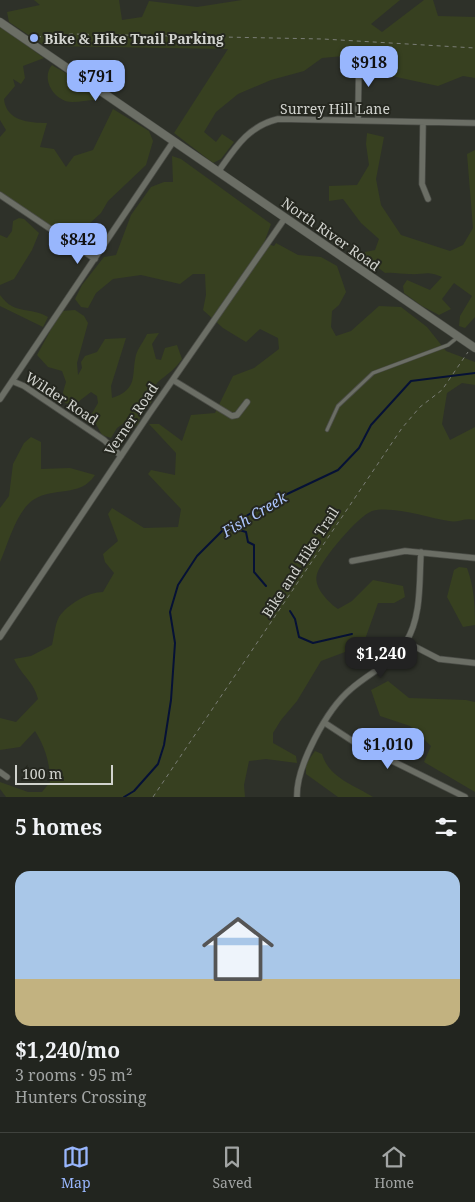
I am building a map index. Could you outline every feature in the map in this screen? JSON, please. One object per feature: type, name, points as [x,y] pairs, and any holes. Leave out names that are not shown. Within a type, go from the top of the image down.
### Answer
[{"type":"street","name":"North River Road","points":[[0,22],[473,347]]},
{"type":"street","points":[[358,120],[359,56]]},
{"type":"street","name":"Surrey Hill Lane","points":[[218,172],[245,136],[267,122],[286,118],[475,123]]},
{"type":"street","points":[[422,122],[422,184],[428,199]]},
{"type":"street","points":[[0,399],[174,142]]},
{"type":"street","points":[[0,195],[95,259]]},
{"type":"street","name":"Verner Road","points":[[0,637],[121,456],[285,218]]},
{"type":"street","points":[[173,380],[232,416],[237,415],[246,402]]},
{"type":"street","name":"Wilder Road","points":[[12,381],[24,386],[104,440],[121,456]]},
{"type":"street","points":[[352,561],[388,553],[421,552],[475,558]]},
{"type":"street","points":[[297,797],[298,781],[302,768],[335,706],[350,690],[392,658],[406,642],[417,613],[421,552]]},
{"type":"street","points":[[406,642],[439,659],[475,662]]},
{"type":"street","points":[[325,723],[354,742],[464,797]]},
{"type":"street","points":[[0,772],[7,777]]},
{"type":"lane","points":[[327,430],[338,406],[373,373],[448,344],[459,337]]},
{"type":"path","points":[[34,41],[38,36],[46,35],[99,34],[323,39],[475,48]]},
{"type":"path","name":"Bike and Hike Trail","points":[[153,797],[402,428],[420,407],[446,385],[473,347]]},
{"type":"green space","points":[[34,0],[119,0],[122,20],[142,17],[149,1],[197,7],[242,0],[400,0],[371,24],[382,32],[424,0],[433,0],[438,16],[475,17],[475,78],[463,76],[438,86],[387,75],[365,54],[322,58],[304,71],[271,80],[238,94],[216,112],[204,132],[216,142],[222,134],[234,142],[221,159],[213,163],[174,133],[228,49],[45,46],[9,22],[7,12],[40,5]]},
{"type":"green space","points":[[0,26],[44,58],[23,66],[25,78],[21,84],[13,79],[15,86],[4,99],[6,106],[9,112],[19,119],[47,123],[40,147],[54,149],[66,167],[74,156],[93,150],[113,109],[149,131],[153,141],[146,165],[108,201],[101,213],[90,223],[78,224],[57,233],[0,195],[0,137],[6,130],[0,120]]},
{"type":"green space","points":[[52,65],[84,84],[94,94],[96,100],[72,102],[60,98],[51,89],[49,83],[49,71]]},
{"type":"green space","points":[[367,133],[384,137],[376,179],[381,205],[401,235],[450,251],[463,245],[473,228],[467,154],[475,150],[475,317],[465,328],[459,326],[460,316],[472,296],[454,283],[442,299],[451,309],[439,315],[422,306],[404,293],[403,286],[407,280],[430,290],[442,277],[429,273],[385,273],[363,256],[365,252],[375,250],[379,239],[361,223],[343,199],[329,201],[329,186],[357,185],[369,165],[366,144]]},
{"type":"green space","points":[[172,156],[181,159],[271,224],[264,243],[274,246],[276,243],[298,255],[321,257],[337,266],[346,292],[339,305],[332,311],[331,327],[336,336],[351,331],[379,306],[401,307],[427,327],[446,351],[475,362],[475,385],[462,383],[447,393],[442,424],[450,440],[475,427],[475,520],[452,521],[400,511],[372,511],[358,521],[341,539],[320,567],[316,579],[322,594],[330,602],[338,609],[352,601],[373,580],[403,586],[405,597],[394,603],[378,603],[364,642],[353,649],[321,661],[297,701],[273,733],[273,743],[296,756],[297,763],[266,759],[249,761],[244,785],[245,797],[6,797],[0,789],[0,782],[28,792],[42,792],[50,782],[46,755],[35,731],[20,747],[0,750],[0,718],[16,722],[38,699],[34,688],[14,659],[31,656],[52,645],[56,623],[63,612],[85,596],[103,592],[114,573],[105,562],[103,554],[118,541],[108,514],[112,508],[144,528],[178,527],[181,509],[148,474],[151,470],[175,475],[176,453],[149,424],[159,424],[182,441],[191,415],[215,413],[233,376],[254,368],[279,349],[278,338],[260,329],[246,342],[223,328],[203,310],[206,295],[205,274],[193,274],[180,284],[141,275],[113,279],[96,293],[88,308],[81,307],[75,299],[82,285],[104,257],[116,255],[131,215],[151,187],[164,182],[173,182]]},
{"type":"green space","points":[[19,218],[24,219],[39,233],[32,250],[14,279],[0,285],[0,235],[7,238],[12,231],[13,221]]},
{"type":"green space","points":[[0,295],[11,306],[48,317],[43,327],[0,306]]},
{"type":"green space","points":[[75,310],[84,316],[88,323],[77,363],[78,375],[82,368],[81,362],[85,356],[97,352],[105,339],[126,338],[111,386],[112,398],[121,394],[130,386],[136,355],[147,334],[159,333],[152,344],[156,359],[161,360],[165,348],[177,345],[182,359],[156,385],[150,404],[139,407],[141,414],[138,425],[124,423],[117,428],[111,438],[102,435],[91,415],[98,403],[97,396],[91,392],[74,405],[65,403],[63,392],[66,382],[62,371],[48,367],[37,355],[61,311]]},
{"type":"green space","points":[[31,437],[41,442],[41,469],[70,468],[95,475],[82,487],[49,493],[33,500],[27,505],[17,520],[0,562],[0,508],[9,496],[13,464],[24,443]]},
{"type":"green space","points":[[459,567],[467,568],[471,582],[474,596],[475,625],[463,627],[447,597],[454,570]]},
{"type":"green space","points":[[388,681],[409,698],[475,702],[475,792],[424,762],[431,746],[410,726],[380,716],[371,690]]},
{"type":"green space","points":[[315,751],[322,754],[325,762],[336,775],[373,797],[338,797],[306,774],[306,764]]},
{"type":"waterway","name":"Fish Creek","points":[[124,797],[134,791],[158,764],[164,745],[171,700],[175,643],[170,612],[178,585],[197,556],[223,530],[266,504],[338,470],[359,448],[371,425],[411,381],[475,373]]},
{"type":"waterway","points":[[229,527],[246,532],[248,542],[254,545],[254,572],[266,586]]},
{"type":"waterway","points":[[290,611],[295,619],[299,637],[313,643],[352,634]]},
{"type":"place","name":"Bike & Hike Trail Parking","points":[[34,38]]}]
